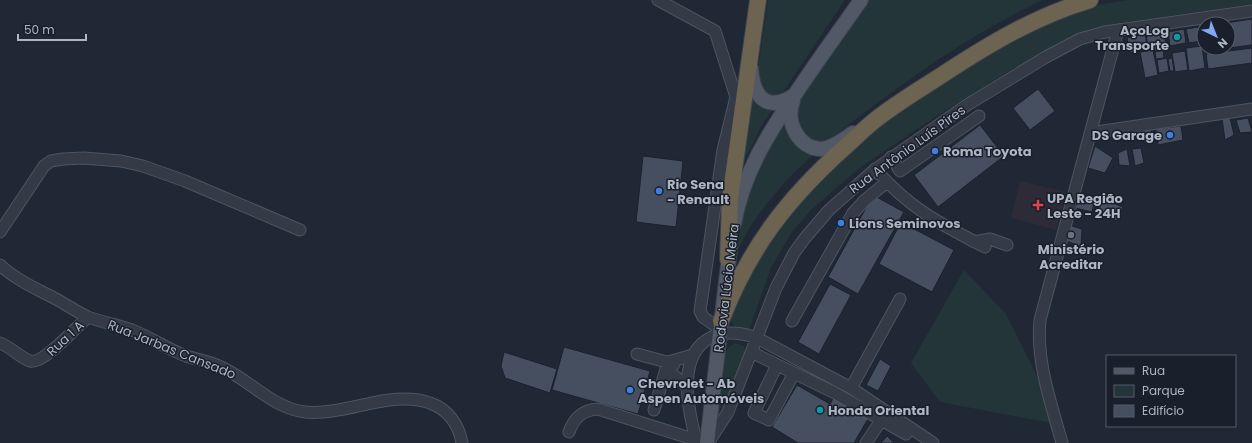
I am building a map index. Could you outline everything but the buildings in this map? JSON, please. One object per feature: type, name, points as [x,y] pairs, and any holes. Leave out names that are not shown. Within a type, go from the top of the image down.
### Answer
[{"type":"highway","points":[[728,259],[730,199],[740,97],[751,60],[758,0]]},
{"type":"highway","points":[[720,328],[743,271],[757,246],[780,212],[813,176],[874,120],[962,62],[1020,27],[1044,16],[1090,0]]},
{"type":"main road","name":"Rodovia Lúcio Meira","points":[[704,442],[728,259],[739,201],[751,169],[764,142],[795,94],[861,0]]},
{"type":"main road","points":[[751,60],[753,85],[762,99],[767,102],[777,104],[795,94]]},
{"type":"main road","points":[[795,94],[790,112],[792,126],[802,141],[815,148],[829,148],[874,120]]},
{"type":"street","points":[[658,0],[715,31],[740,97],[723,150],[700,311],[703,318],[720,328],[757,338],[851,388],[933,443]]},
{"type":"street","name":"Rua Antônio Luís Pires","points":[[704,442],[728,412],[776,288],[786,268],[805,238],[828,210],[875,169],[967,105],[1046,57],[1086,37],[1118,30],[1252,11]]},
{"type":"street","points":[[1062,443],[1040,359],[1039,334],[1045,299],[1118,30]]},
{"type":"street","points":[[1090,133],[1252,109]]},
{"type":"street","points":[[891,157],[900,171],[979,116]]},
{"type":"street","points":[[0,232],[44,166],[51,161],[63,159],[121,161],[143,166],[185,181],[300,230]]},
{"type":"street","points":[[875,169],[887,182],[927,216],[985,248]]},
{"type":"street","points":[[792,321],[853,213],[862,203],[887,182]]},
{"type":"street","points":[[974,242],[990,239],[1007,244]]},
{"type":"street","name":"Rua Jarbas Cansado","points":[[0,265],[14,276],[88,317],[132,330],[187,356],[219,365],[240,377],[267,397],[293,410],[317,413],[347,410],[401,400],[418,400],[438,405],[451,417],[461,434],[462,443]]},
{"type":"street","points":[[851,388],[900,299]]},
{"type":"street","name":"Rua 1 A","points":[[0,344],[28,361],[35,362],[48,355],[88,317]]},
{"type":"street","points":[[704,442],[689,408],[689,368],[693,355],[720,328]]},
{"type":"street","points":[[751,352],[835,393],[906,434]]},
{"type":"street","points":[[637,354],[667,365],[689,368]]},
{"type":"street","points":[[667,365],[693,355]]},
{"type":"street","points":[[667,365],[688,388]]},
{"type":"street","points":[[654,410],[667,365]]},
{"type":"street","points":[[777,365],[754,412],[769,420],[794,373]]},
{"type":"street","points":[[569,432],[574,420],[578,416],[598,409],[704,442]]},
{"type":"street","points":[[866,443],[882,420]]},
{"type":"shaded area","name":"UPA Região Leste - 24H","points":[[1020,181],[1066,192],[1056,230],[1011,218]]},
{"type":"green space","points":[[768,0],[845,0],[783,92],[780,95],[770,97],[756,82]]},
{"type":"green space","points":[[869,0],[1043,0],[1014,14],[959,46],[906,82],[830,140],[816,141],[808,137],[798,127],[796,104]]},
{"type":"green space","points":[[1127,0],[1252,0],[1252,4],[1121,23],[1089,30],[1011,70],[929,121],[858,169],[810,211],[792,232],[771,268],[749,330],[736,330],[731,321],[733,312],[750,267],[812,182],[893,116],[992,48],[1083,8]]},
{"type":"green space","points":[[749,83],[774,107],[762,125],[742,165],[751,113]]},
{"type":"green space","points":[[786,119],[817,152],[791,176],[768,202],[751,225],[735,254],[743,216],[753,184],[767,153]]},
{"type":"green space","points":[[964,270],[1006,314],[1038,378],[1057,424],[940,402],[911,363]]},
{"type":"green space","points":[[735,343],[744,346],[745,352],[743,361],[736,381],[717,416],[724,355],[728,348]]},
{"type":"place","name":"AçoLog Transporte","points":[[1177,37]]},
{"type":"place","name":"DS Garage","points":[[1170,135]]},
{"type":"place","name":"Roma Toyota","points":[[935,151]]},
{"type":"place","name":"Rio Sena - Renault","points":[[659,191]]},
{"type":"place","name":"UPA Região Leste - 24H","points":[[1038,205]]},
{"type":"place","name":"Lions Seminovos","points":[[841,223]]},
{"type":"place","name":"Ministério Acreditar","points":[[1071,235]]},
{"type":"place","name":"Chevrolet - Ab Aspen Automóveis","points":[[630,390]]},
{"type":"place","name":"Honda Oriental","points":[[820,410]]}]
